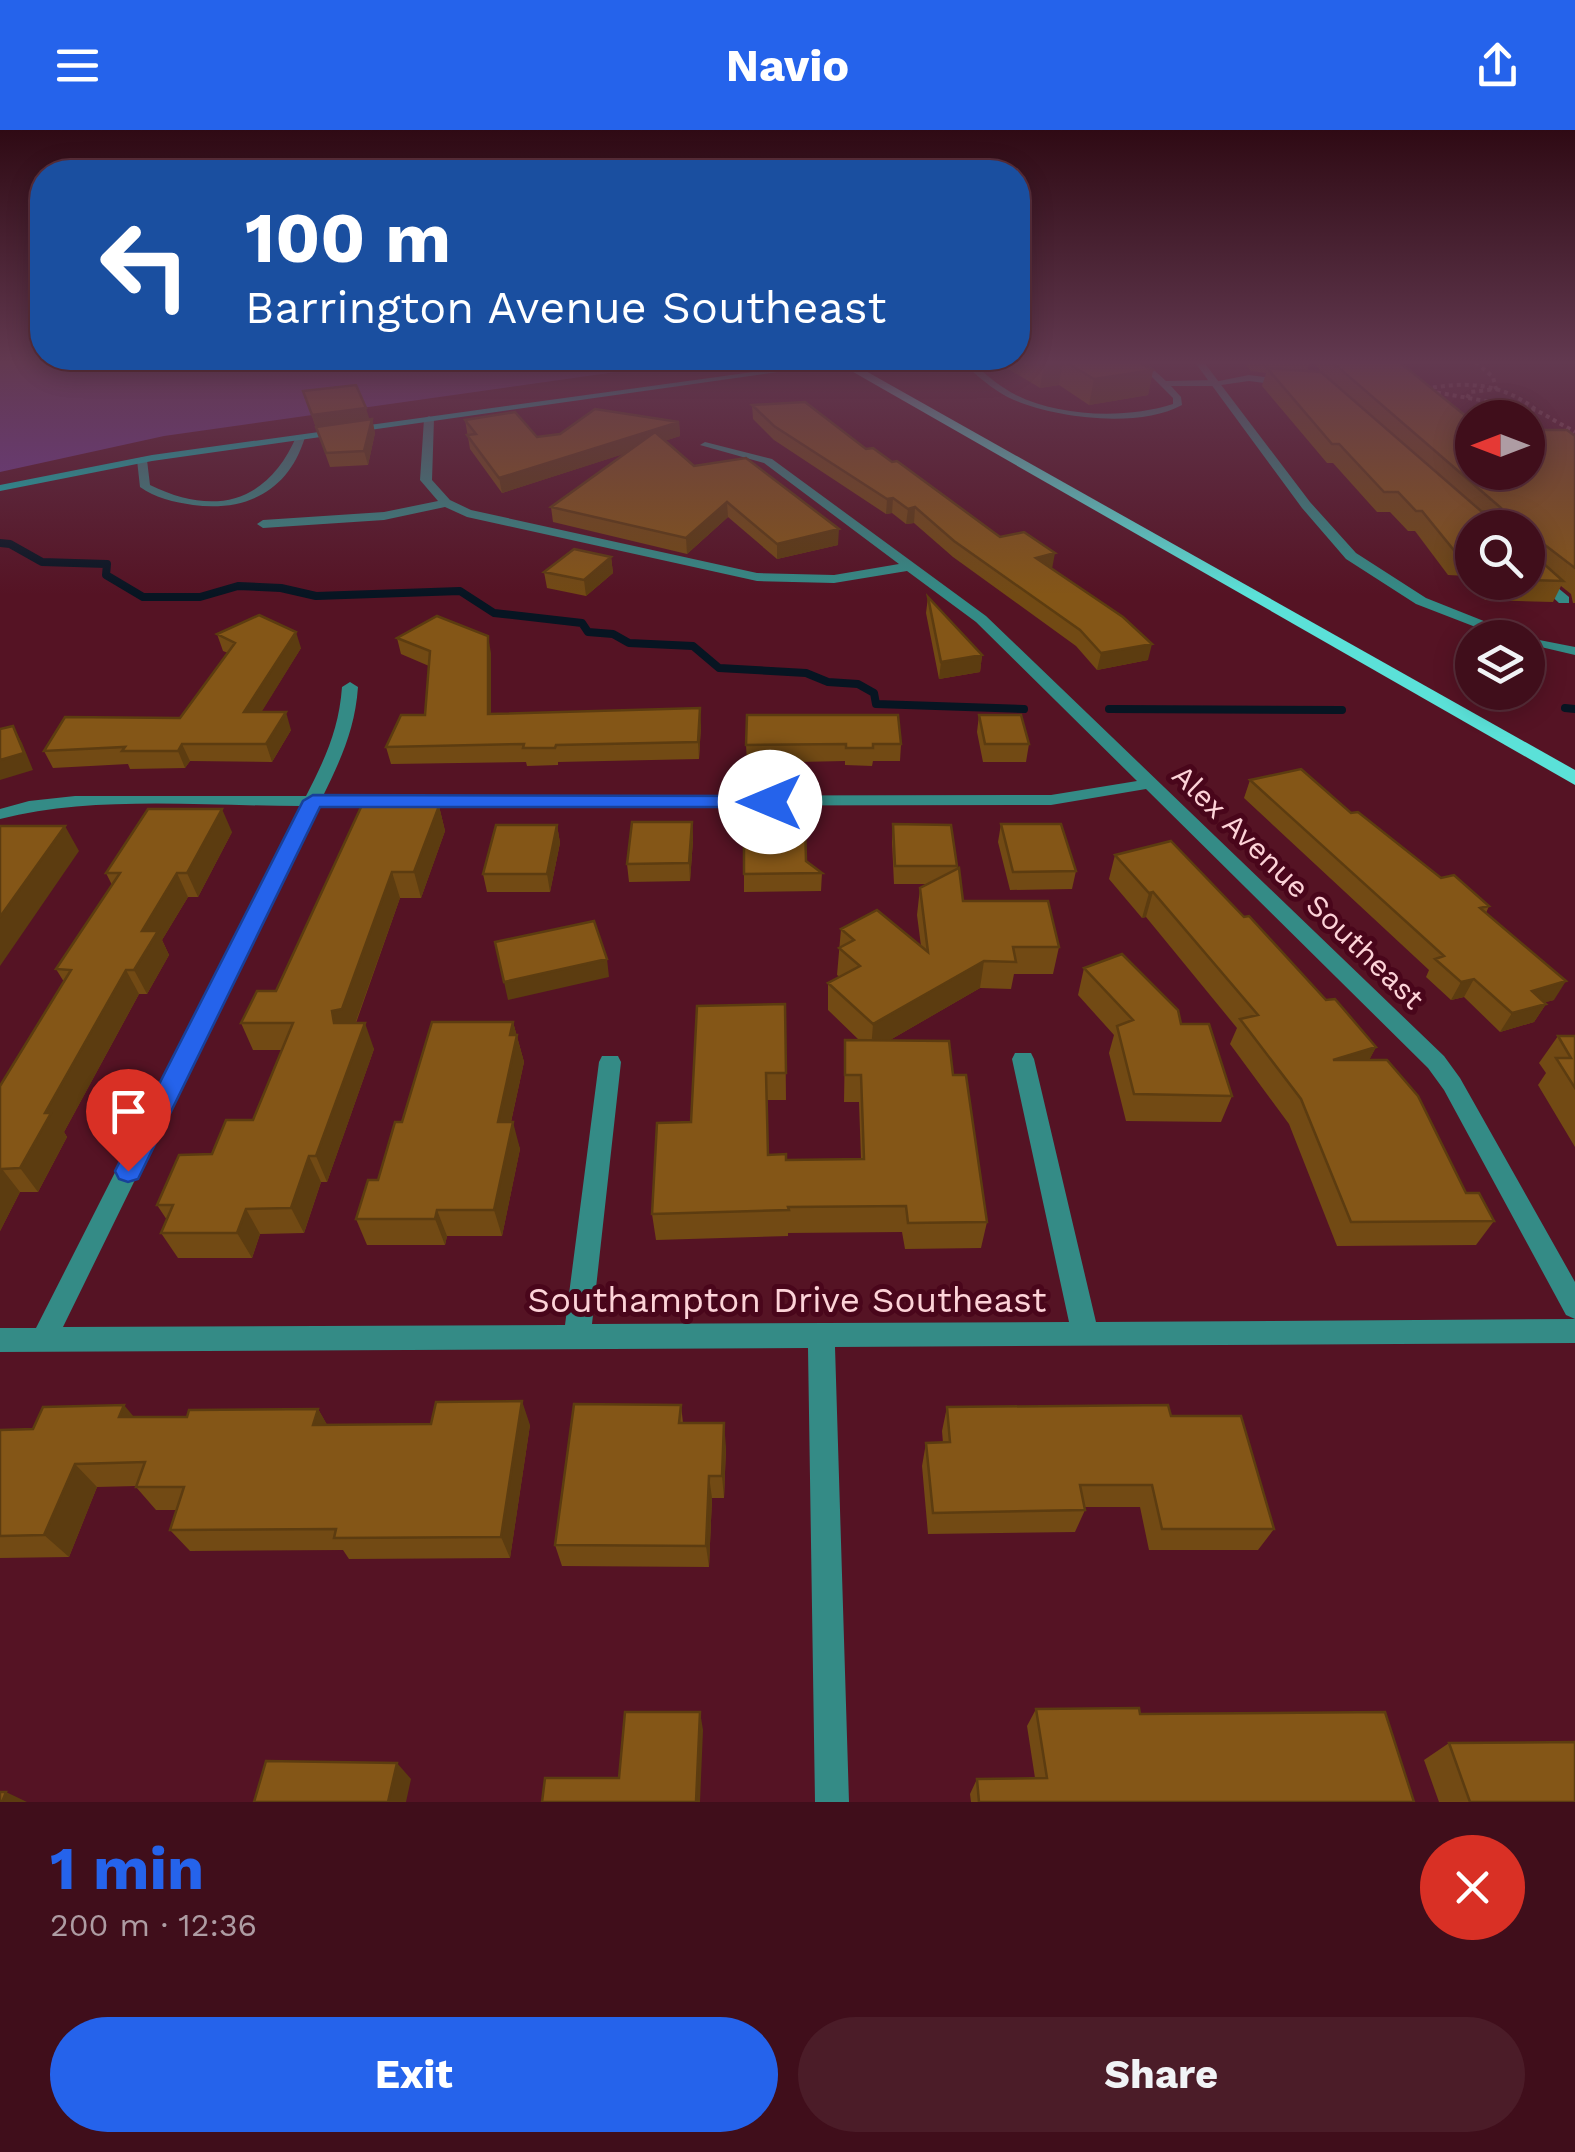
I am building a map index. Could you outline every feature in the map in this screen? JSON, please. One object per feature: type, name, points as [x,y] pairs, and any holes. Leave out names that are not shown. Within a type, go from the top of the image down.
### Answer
[{"type":"main road","points":[[0,488],[142,460],[286,439]]},
{"type":"main road","points":[[980,439],[1575,779]]},
{"type":"street","points":[[430,439],[424,469],[429,486],[446,503],[486,518],[757,577],[834,579],[911,566]]},
{"type":"street","points":[[1256,439],[1315,518],[1351,556],[1384,580],[1432,606],[1470,620]]},
{"type":"street","name":"Alex Avenue Southeast","points":[[705,445],[750,453],[768,461],[981,619],[1436,1062],[1452,1084],[1575,1307]]},
{"type":"street","points":[[263,524],[384,516],[446,503]]},
{"type":"street","points":[[1545,583],[1564,600]]},
{"type":"street","points":[[1545,644],[1575,651]]},
{"type":"street","points":[[44,1339],[313,801],[340,743],[348,718],[350,688]]},
{"type":"street","points":[[0,814],[75,801],[999,802],[1093,796],[1148,784]]},
{"type":"street","points":[[1024,1059],[1085,1333]]},
{"type":"street","points":[[577,1336],[610,1062]]},
{"type":"street","name":"Southampton Drive Southeast","points":[[0,1340],[1575,1331]]},
{"type":"street","points":[[821,1335],[832,1802]]},
{"type":"lane","points":[[142,460],[145,486],[160,495],[211,501],[246,500],[259,493],[290,459],[299,439]]},
{"type":"shaded area","points":[[0,439],[150,439],[0,472]]},
{"type":"building","points":[[321,439],[367,439],[364,451],[326,453]]},
{"type":"building","points":[[470,439],[624,439],[499,478]]},
{"type":"building","points":[[645,439],[663,439],[694,466],[746,458],[839,529],[777,544],[727,502],[686,538],[551,507]]},
{"type":"building","points":[[794,439],[853,439],[866,449],[873,448],[892,462],[897,461],[1000,537],[1024,532],[1055,553],[1036,558],[1123,617],[1152,644],[1101,653],[1080,630],[954,541],[915,507],[908,509],[893,498],[887,499]]},
{"type":"building","points":[[1328,439],[1398,439],[1480,510],[1455,510],[1455,552],[1422,511],[1416,511],[1398,492],[1384,492],[1339,444]]},
{"type":"building","points":[[1421,439],[1455,439],[1455,468]]},
{"type":"building","points":[[1545,439],[1575,439],[1575,568],[1545,545],[1545,510],[1500,510],[1480,490],[1545,490]]},
{"type":"building","points":[[574,549],[611,557],[584,580],[544,572]]},
{"type":"building","points":[[1545,565],[1563,581],[1545,580]]},
{"type":"building","points":[[928,597],[982,655],[941,662]]},
{"type":"building","points":[[259,615],[296,632],[244,712],[286,712],[266,744],[182,744],[178,751],[122,751],[125,747],[44,751],[65,717],[180,718],[235,643],[217,634]]},
{"type":"building","points":[[437,616],[488,636],[488,714],[700,708],[698,742],[555,748],[523,748],[524,744],[386,747],[401,715],[425,715],[430,651],[397,638]]},
{"type":"building","points":[[747,715],[898,715],[901,744],[873,744],[873,748],[846,748],[846,744],[746,745]]},
{"type":"building","points":[[979,715],[1021,715],[1029,744],[985,744]]},
{"type":"building","points":[[13,726],[24,753],[0,760],[0,729]]},
{"type":"building","points":[[1301,769],[1351,813],[1358,812],[1441,878],[1454,875],[1489,906],[1480,908],[1566,981],[1532,991],[1546,1004],[1512,1013],[1474,979],[1461,982],[1435,959],[1444,956],[1250,780]]},
{"type":"building","points":[[362,805],[439,806],[414,872],[392,872],[342,1009],[332,1011],[334,1023],[365,1023],[316,1156],[309,1156],[291,1208],[246,1209],[237,1233],[161,1233],[173,1205],[157,1205],[179,1155],[212,1154],[226,1120],[253,1120],[293,1023],[241,1023],[257,991],[276,991]]},
{"type":"building","points":[[148,809],[222,809],[187,873],[177,873],[142,931],[158,931],[134,970],[126,970],[45,1113],[51,1113],[20,1168],[2,1169],[0,1173],[0,1086],[71,970],[56,969],[120,873],[106,873]]},
{"type":"building","points":[[632,822],[692,822],[689,863],[627,864]]},
{"type":"building","points":[[805,822],[806,861],[822,873],[744,874],[744,829],[777,829],[777,823]]},
{"type":"building","points":[[893,824],[951,825],[957,866],[895,866]]},
{"type":"building","points":[[1001,824],[1061,824],[1076,871],[1013,872]]},
{"type":"building","points":[[496,825],[557,825],[547,874],[483,874]]},
{"type":"building","points":[[0,826],[65,826],[0,917]]},
{"type":"building","points":[[1171,841],[1244,917],[1249,916],[1326,1000],[1335,999],[1376,1047],[1333,1060],[1387,1060],[1418,1096],[1466,1193],[1479,1193],[1494,1221],[1351,1222],[1301,1099],[1240,1019],[1258,1015],[1153,892],[1149,893],[1115,855]]},
{"type":"building","points":[[959,868],[963,901],[1048,901],[1059,947],[1013,947],[1016,962],[984,961],[873,1024],[828,983],[860,966],[839,948],[854,940],[841,929],[877,910],[928,952],[920,888]]},
{"type":"building","points":[[594,921],[607,959],[504,982],[495,942]]},
{"type":"building","points":[[1122,954],[1178,1010],[1181,1024],[1209,1024],[1232,1096],[1134,1094],[1117,1026],[1133,1020],[1084,968]]},
{"type":"building","points":[[785,1004],[786,1073],[766,1073],[768,1155],[786,1154],[786,1160],[864,1159],[861,1075],[845,1075],[845,1040],[949,1041],[953,1075],[966,1075],[987,1222],[908,1223],[906,1206],[652,1214],[657,1123],[691,1122],[697,1006]]},
{"type":"building","points":[[432,1022],[513,1022],[510,1035],[517,1035],[498,1122],[513,1122],[494,1210],[437,1210],[435,1219],[356,1219],[368,1180],[378,1180],[395,1122],[402,1122]]},
{"type":"building","points":[[1558,1036],[1575,1036],[1575,1088],[1556,1058],[1571,1058]]},
{"type":"building","points":[[522,1401],[501,1537],[334,1538],[336,1529],[170,1530],[184,1487],[136,1487],[145,1462],[75,1464],[44,1535],[0,1536],[0,1430],[33,1429],[43,1407],[124,1405],[119,1417],[187,1417],[189,1410],[318,1409],[313,1425],[431,1424],[436,1402]]},
{"type":"building","points":[[574,1404],[681,1405],[679,1423],[724,1423],[722,1476],[709,1476],[706,1546],[555,1545]]},
{"type":"building","points":[[1168,1405],[1171,1416],[1241,1416],[1274,1529],[1162,1529],[1152,1485],[1080,1485],[1085,1510],[933,1513],[926,1443],[950,1442],[947,1407]]},
{"type":"building","points":[[1139,1708],[1140,1714],[1385,1712],[1414,1802],[979,1802],[977,1779],[1047,1778],[1036,1709]]},
{"type":"building","points":[[625,1712],[700,1712],[696,1802],[542,1802],[545,1778],[619,1778]]},
{"type":"building","points":[[1575,1742],[1575,1802],[1470,1802],[1449,1743]]},
{"type":"building","points":[[266,1761],[397,1763],[388,1802],[254,1802]]},
{"type":"waterway","points":[[0,543],[10,544],[42,562],[107,564],[106,575],[143,597],[200,597],[238,586],[281,588],[316,596],[460,591],[494,613],[582,623],[588,632],[613,634],[629,643],[693,646],[719,668],[806,673],[828,682],[858,684],[874,693],[876,704],[1024,709]]},
{"type":"waterway","points":[[1565,708],[1575,709]]},
{"type":"waterway","points":[[1109,709],[1342,710]]},
{"type":"route","points":[[128,1171],[313,801],[770,802]]}]
